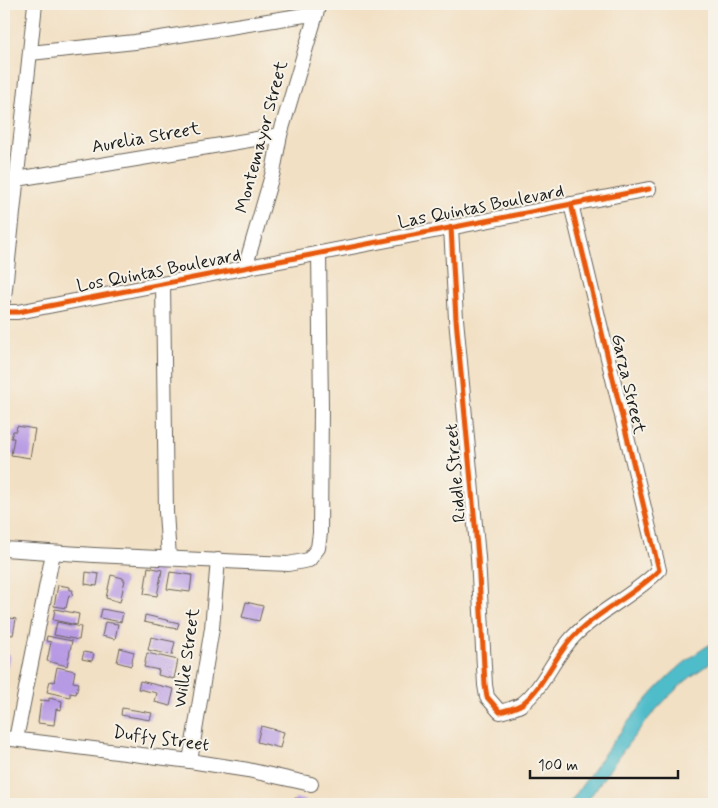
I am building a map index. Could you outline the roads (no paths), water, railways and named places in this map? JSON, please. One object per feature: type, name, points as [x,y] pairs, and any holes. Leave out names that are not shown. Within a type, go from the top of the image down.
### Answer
[{"type":"street","points":[[4,298],[35,4]]},
{"type":"street","name":"Montemayor Street","points":[[30,53],[135,42],[305,16],[317,10]]},
{"type":"street","name":"Montemayor Street","points":[[245,268],[272,172],[280,135],[317,10]]},
{"type":"street","name":"Aurelia Street","points":[[18,178],[280,135]]},
{"type":"street","name":"Las Quintas Boulevard","points":[[319,253],[649,189]]},
{"type":"street","name":"Garza Street","points":[[500,712],[520,705],[530,696],[573,637],[648,581],[659,570],[571,204]]},
{"type":"street","name":"Riddle Street","points":[[451,227],[456,319],[478,557],[487,697],[500,712]]},
{"type":"street","points":[[4,549],[288,564],[309,560],[318,548],[320,533],[319,253]]},
{"type":"street","name":"Los Quintas Boulevard","points":[[4,312],[18,312],[319,253]]},
{"type":"street","points":[[163,284],[166,512],[169,558]]},
{"type":"street","points":[[10,738],[53,553]]},
{"type":"street","name":"Willie Street","points":[[190,761],[212,628],[218,560]]},
{"type":"street","name":"Duffy Street","points":[[10,738],[190,761],[248,770],[311,784]]},
{"type":"water","points":[[714,642],[714,661],[694,674],[659,707],[643,725],[585,804],[569,804],[616,738],[652,694],[692,656]]}]
